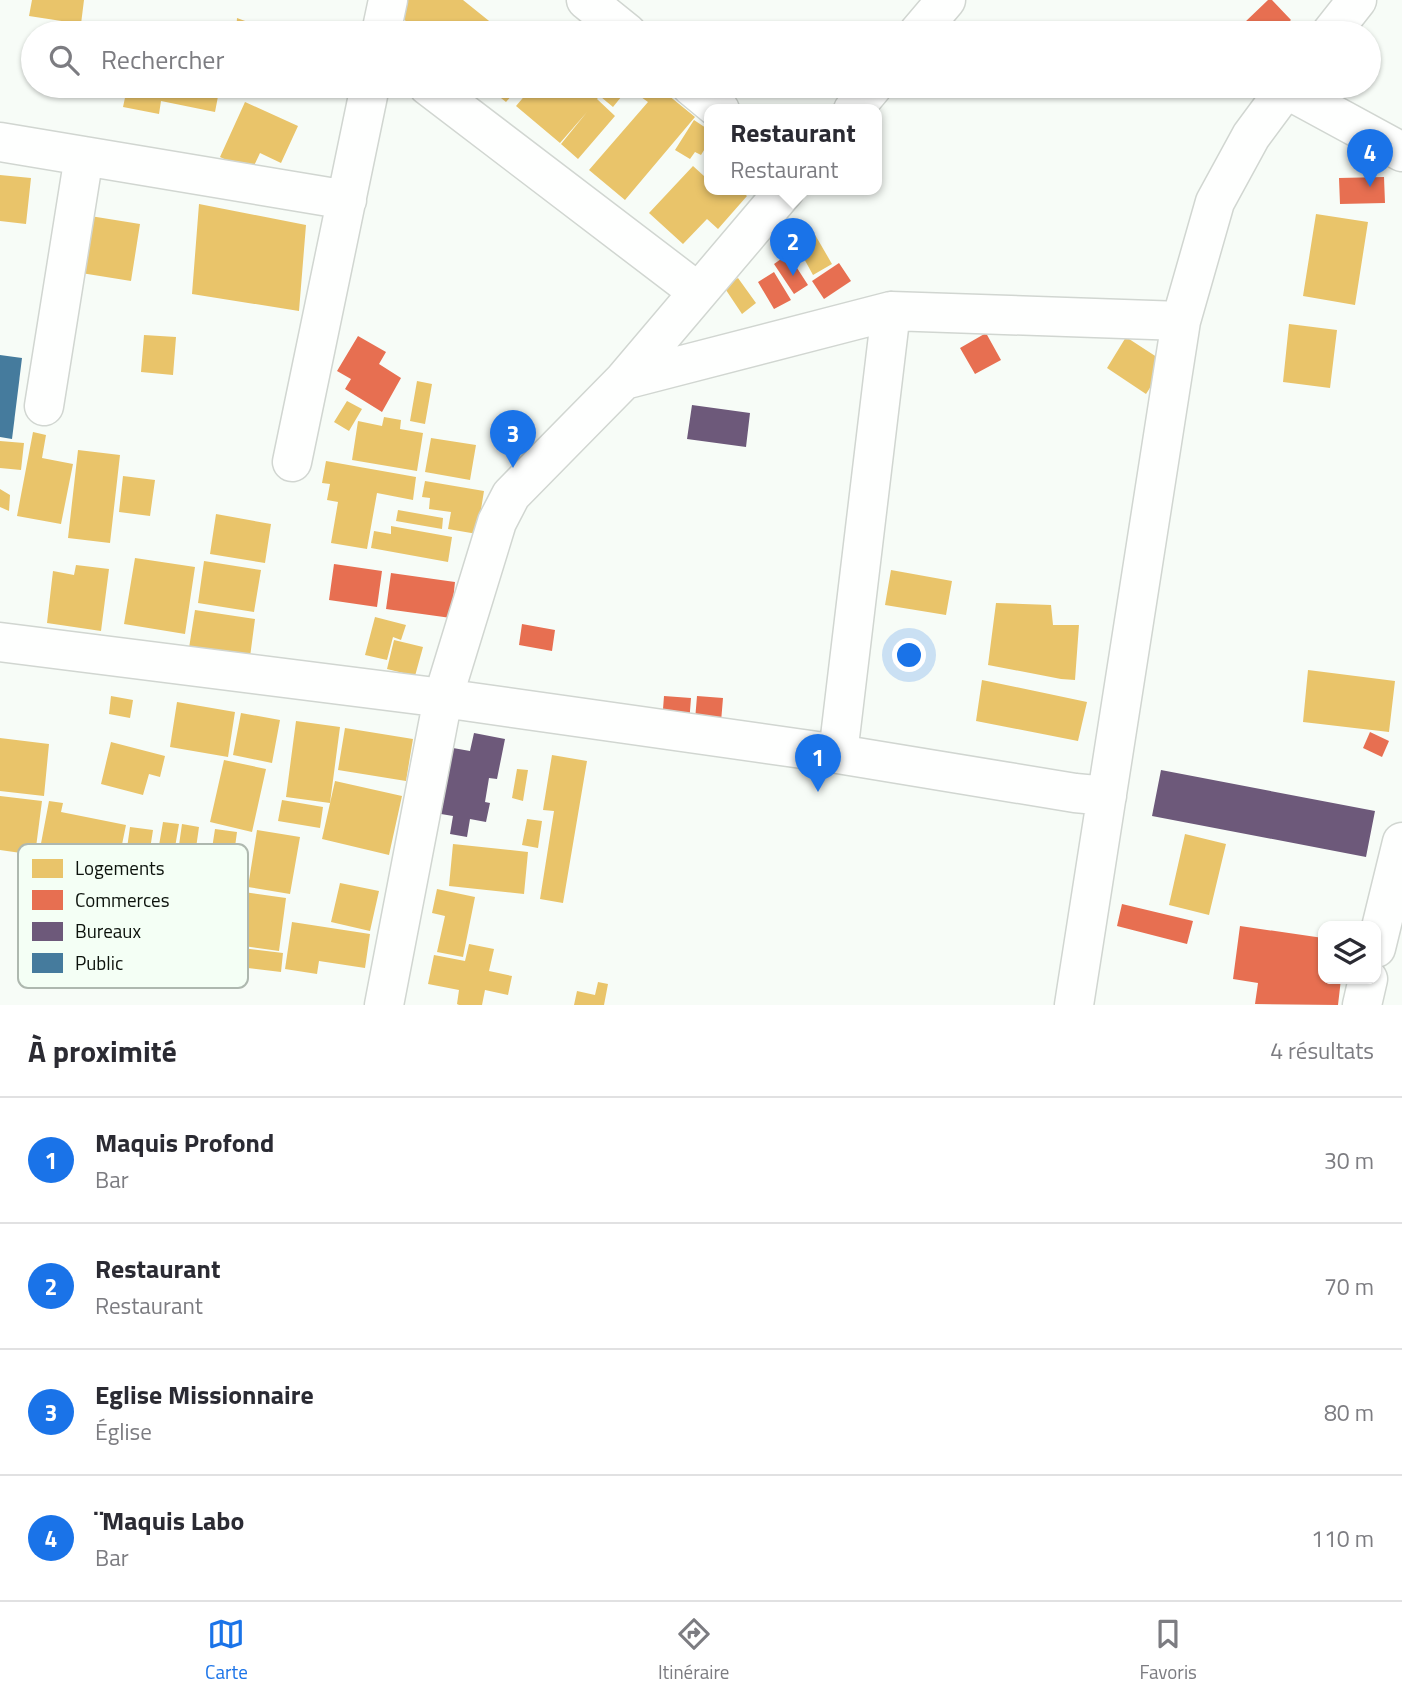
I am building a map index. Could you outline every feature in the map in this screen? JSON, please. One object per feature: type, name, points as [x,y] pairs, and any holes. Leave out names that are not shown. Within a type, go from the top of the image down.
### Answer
[{"type":"street","points":[[384,21],[388,0]]},
{"type":"street","points":[[586,0],[612,21]]},
{"type":"street","points":[[928,21],[946,0]]},
{"type":"street","points":[[1340,21],[1357,0]]},
{"type":"street","points":[[292,461],[368,98]]},
{"type":"street","points":[[444,98],[698,292]]},
{"type":"street","points":[[1074,1005],[1181,321],[1215,202],[1251,136],[1279,98]]},
{"type":"street","points":[[1306,98],[1402,152]]},
{"type":"street","points":[[0,142],[347,200]]},
{"type":"street","points":[[44,406],[84,156]]},
{"type":"street","points":[[384,1005],[443,698],[497,522],[510,495],[624,380],[781,195]]},
{"type":"street","points":[[624,380],[891,312],[1181,321]]},
{"type":"street","points":[[838,754],[891,312]]},
{"type":"street","points":[[0,642],[443,698],[838,754],[1107,796]]},
{"type":"street","points":[[1381,928],[1402,842]]},
{"type":"street","points":[[1362,1005],[1367,984]]},
{"type":"building: Logements","points":[[32,0],[84,0],[81,21],[29,16]]},
{"type":"building: Logements","points":[[408,0],[463,0],[489,21],[406,21],[397,14]]},
{"type":"building: Logements","points":[[125,98],[218,98],[215,112],[161,101],[159,114],[123,107]]},
{"type":"building: Logements","points":[[523,98],[598,98],[615,116],[578,159],[561,144],[587,112],[560,143],[516,106]]},
{"type":"building: Logements","points":[[602,98],[620,98],[613,107]]},
{"type":"building: Logements","points":[[642,98],[672,98],[695,117],[625,200],[589,170],[648,102]]},
{"type":"building: Logements","points":[[245,102],[298,126],[281,163],[260,153],[251,172],[220,157]]},
{"type":"building: Logements","points":[[694,120],[704,127],[704,150],[701,155],[695,152],[690,159],[675,150]]},
{"type":"building: Logements","points":[[693,166],[704,176],[704,195],[747,196],[718,229],[707,219],[683,244],[649,213]]},
{"type":"building: Logements","points":[[0,175],[31,178],[26,224],[0,221]]},
{"type":"building: Logements","points":[[199,204],[306,225],[299,311],[192,294]]},
{"type":"building: Logements","points":[[1316,214],[1368,222],[1355,305],[1303,296]]},
{"type":"building: Logements","points":[[84,215],[140,224],[131,281],[75,272]]},
{"type":"building: Logements","points":[[814,233],[832,264],[813,275],[796,244]]},
{"type":"building: Logements","points":[[738,278],[756,303],[742,314],[724,287]]},
{"type":"building: Logements","points":[[1289,324],[1337,330],[1330,388],[1283,382]]},
{"type":"building: Logements","points":[[144,335],[176,337],[173,375],[141,372]]},
{"type":"building: Logements","points":[[1126,337],[1166,363],[1146,394],[1107,368]]},
{"type":"building: Logements","points":[[417,381],[432,384],[425,424],[410,421]]},
{"type":"building: Logements","points":[[347,401],[362,409],[349,431],[334,422]]},
{"type":"building: Logements","points":[[384,417],[401,420],[400,429],[423,433],[417,471],[352,460],[358,421],[382,426]]},
{"type":"building: Logements","points":[[33,432],[46,435],[42,458],[73,464],[61,524],[17,516]]},
{"type":"building: Logements","points":[[431,438],[476,445],[470,480],[425,472]]},
{"type":"building: Logements","points":[[0,441],[24,443],[21,470],[0,468]]},
{"type":"building: Logements","points":[[78,450],[120,455],[110,543],[68,538]]},
{"type":"building: Logements","points":[[326,461],[416,477],[413,500],[377,493],[367,549],[331,543],[338,502],[327,500],[330,484],[322,483]]},
{"type":"building: Logements","points":[[123,476],[155,480],[150,516],[119,512]]},
{"type":"building: Logements","points":[[425,481],[484,491],[477,534],[448,529],[451,512],[429,509],[430,498],[422,497]]},
{"type":"building: Logements","points":[[0,489],[10,495],[9,511],[0,507]]},
{"type":"building: Logements","points":[[398,510],[443,518],[442,529],[396,521]]},
{"type":"building: Logements","points":[[216,514],[271,524],[265,563],[210,554]]},
{"type":"building: Logements","points":[[391,526],[452,537],[448,562],[371,548],[374,531],[391,534]]},
{"type":"building: Logements","points":[[135,558],[195,567],[185,634],[124,624]]},
{"type":"building: Logements","points":[[204,561],[261,570],[254,612],[198,603]]},
{"type":"building: Logements","points":[[76,565],[109,569],[101,631],[47,623],[53,571],[74,575]]},
{"type":"building: Logements","points":[[891,570],[952,581],[946,615],[885,605]]},
{"type":"building: Logements","points":[[996,603],[1051,605],[1053,625],[1079,625],[1075,680],[988,665]]},
{"type":"building: Logements","points":[[195,610],[255,619],[250,657],[189,648]]},
{"type":"building: Logements","points":[[375,617],[406,625],[401,640],[393,637],[387,660],[365,655]]},
{"type":"building: Logements","points":[[394,640],[423,647],[415,676],[387,669]]},
{"type":"building: Logements","points":[[1308,670],[1395,681],[1389,732],[1303,722]]},
{"type":"building: Logements","points":[[982,680],[1087,702],[1078,741],[976,721]]},
{"type":"building: Logements","points":[[111,696],[133,700],[130,718],[109,714]]},
{"type":"building: Logements","points":[[177,702],[235,712],[228,757],[170,747]]},
{"type":"building: Logements","points":[[241,713],[280,720],[272,763],[233,755]]},
{"type":"building: Logements","points":[[296,721],[340,727],[330,803],[286,797]]},
{"type":"building: Logements","points":[[345,728],[413,739],[406,781],[338,770]]},
{"type":"building: Logements","points":[[0,738],[49,744],[44,796],[0,791]]},
{"type":"building: Logements","points":[[111,742],[165,756],[160,777],[149,774],[143,795],[101,784]]},
{"type":"building: Logements","points":[[552,755],[587,761],[563,903],[540,899],[554,811],[543,810]]},
{"type":"building: Logements","points":[[224,760],[266,769],[252,832],[210,822]]},
{"type":"building: Logements","points":[[517,769],[528,770],[523,801],[512,798]]},
{"type":"building: Logements","points":[[335,781],[402,796],[389,855],[322,839]]},
{"type":"building: Logements","points":[[0,796],[42,801],[36,844],[18,844],[18,853],[0,850]]},
{"type":"building: Logements","points":[[282,800],[323,807],[320,828],[278,821]]},
{"type":"building: Logements","points":[[49,801],[63,803],[61,812],[126,825],[122,844],[41,844]]},
{"type":"building: Logements","points":[[527,819],[542,821],[538,848],[522,845]]},
{"type":"building: Logements","points":[[163,822],[179,824],[176,844],[159,844]]},
{"type":"building: Logements","points":[[182,824],[199,827],[197,844],[179,844]]},
{"type":"building: Logements","points":[[130,827],[153,830],[151,844],[128,844]]},
{"type":"building: Logements","points":[[215,829],[237,832],[235,844],[213,844]]},
{"type":"building: Logements","points":[[257,830],[300,837],[290,894],[248,887]]},
{"type":"building: Logements","points":[[1185,834],[1226,844],[1209,915],[1169,905]]},
{"type":"building: Logements","points":[[453,844],[528,852],[524,894],[449,886]]},
{"type":"building: Logements","points":[[340,883],[379,891],[370,931],[331,922]]},
{"type":"building: Logements","points":[[437,889],[475,897],[463,957],[437,952],[445,916],[432,913]]},
{"type":"building: Logements","points":[[248,893],[286,898],[279,951],[248,947]]},
{"type":"building: Logements","points":[[292,922],[370,934],[365,968],[319,961],[317,974],[285,969]]},
{"type":"building: Logements","points":[[469,944],[494,949],[489,971],[512,976],[508,995],[485,990],[482,1005],[459,1005],[459,990],[428,984],[434,955],[465,961]]},
{"type":"building: Logements","points":[[248,949],[283,953],[281,972],[248,968]]},
{"type":"building: Logements","points":[[598,982],[608,984],[604,1005],[574,1005],[577,991],[595,995]]},
{"type":"building: Commerces","points":[[1268,0],[1272,0],[1291,20],[1290,21],[1246,21]]},
{"type":"building: Commerces","points":[[1384,177],[1385,203],[1340,204],[1339,178]]},
{"type":"building: Commerces","points":[[788,254],[808,285],[794,294],[774,264]]},
{"type":"building: Commerces","points":[[839,263],[851,281],[824,299],[812,281]]},
{"type":"building: Commerces","points":[[774,272],[791,300],[774,309],[758,282]]},
{"type":"building: Commerces","points":[[986,333],[1001,360],[975,374],[960,348]]},
{"type":"building: Commerces","points":[[358,336],[386,352],[379,364],[401,378],[382,412],[345,389],[351,379],[337,371]]},
{"type":"building: Commerces","points":[[334,564],[382,571],[377,607],[329,600]]},
{"type":"building: Commerces","points":[[391,573],[455,582],[451,618],[386,609]]},
{"type":"building: Commerces","points":[[522,624],[555,630],[552,651],[519,645]]},
{"type":"building: Commerces","points":[[664,696],[691,698],[689,724],[662,722]]},
{"type":"building: Commerces","points":[[697,696],[723,698],[720,734],[694,732]]},
{"type":"building: Commerces","points":[[1370,732],[1389,741],[1382,757],[1363,748]]},
{"type":"building: Commerces","points":[[1122,904],[1193,921],[1187,944],[1117,926]]},
{"type":"building: Commerces","points":[[1240,926],[1318,937],[1318,984],[1340,984],[1338,1005],[1255,1004],[1258,983],[1233,979]]},
{"type":"building: Bureaux","points":[[692,405],[750,413],[746,447],[687,439]]},
{"type":"building: Bureaux","points":[[474,733],[505,739],[497,779],[489,778],[485,802],[490,803],[486,822],[470,819],[467,837],[450,834],[453,816],[441,814],[453,748],[470,751]]},
{"type":"building: Bureaux","points":[[1161,770],[1375,811],[1366,857],[1152,816]]},
{"type":"building: Public","points":[[0,355],[22,358],[12,439],[0,437]]},
{"type":"place","name":"¨Maquis Labo","points":[[1370,187]]},
{"type":"place","name":"Restaurant","points":[[793,276]]},
{"type":"place","name":"Eglise Missionnaire","points":[[513,468]]},
{"type":"place","name":"Maquis Profond","points":[[818,792]]}]
